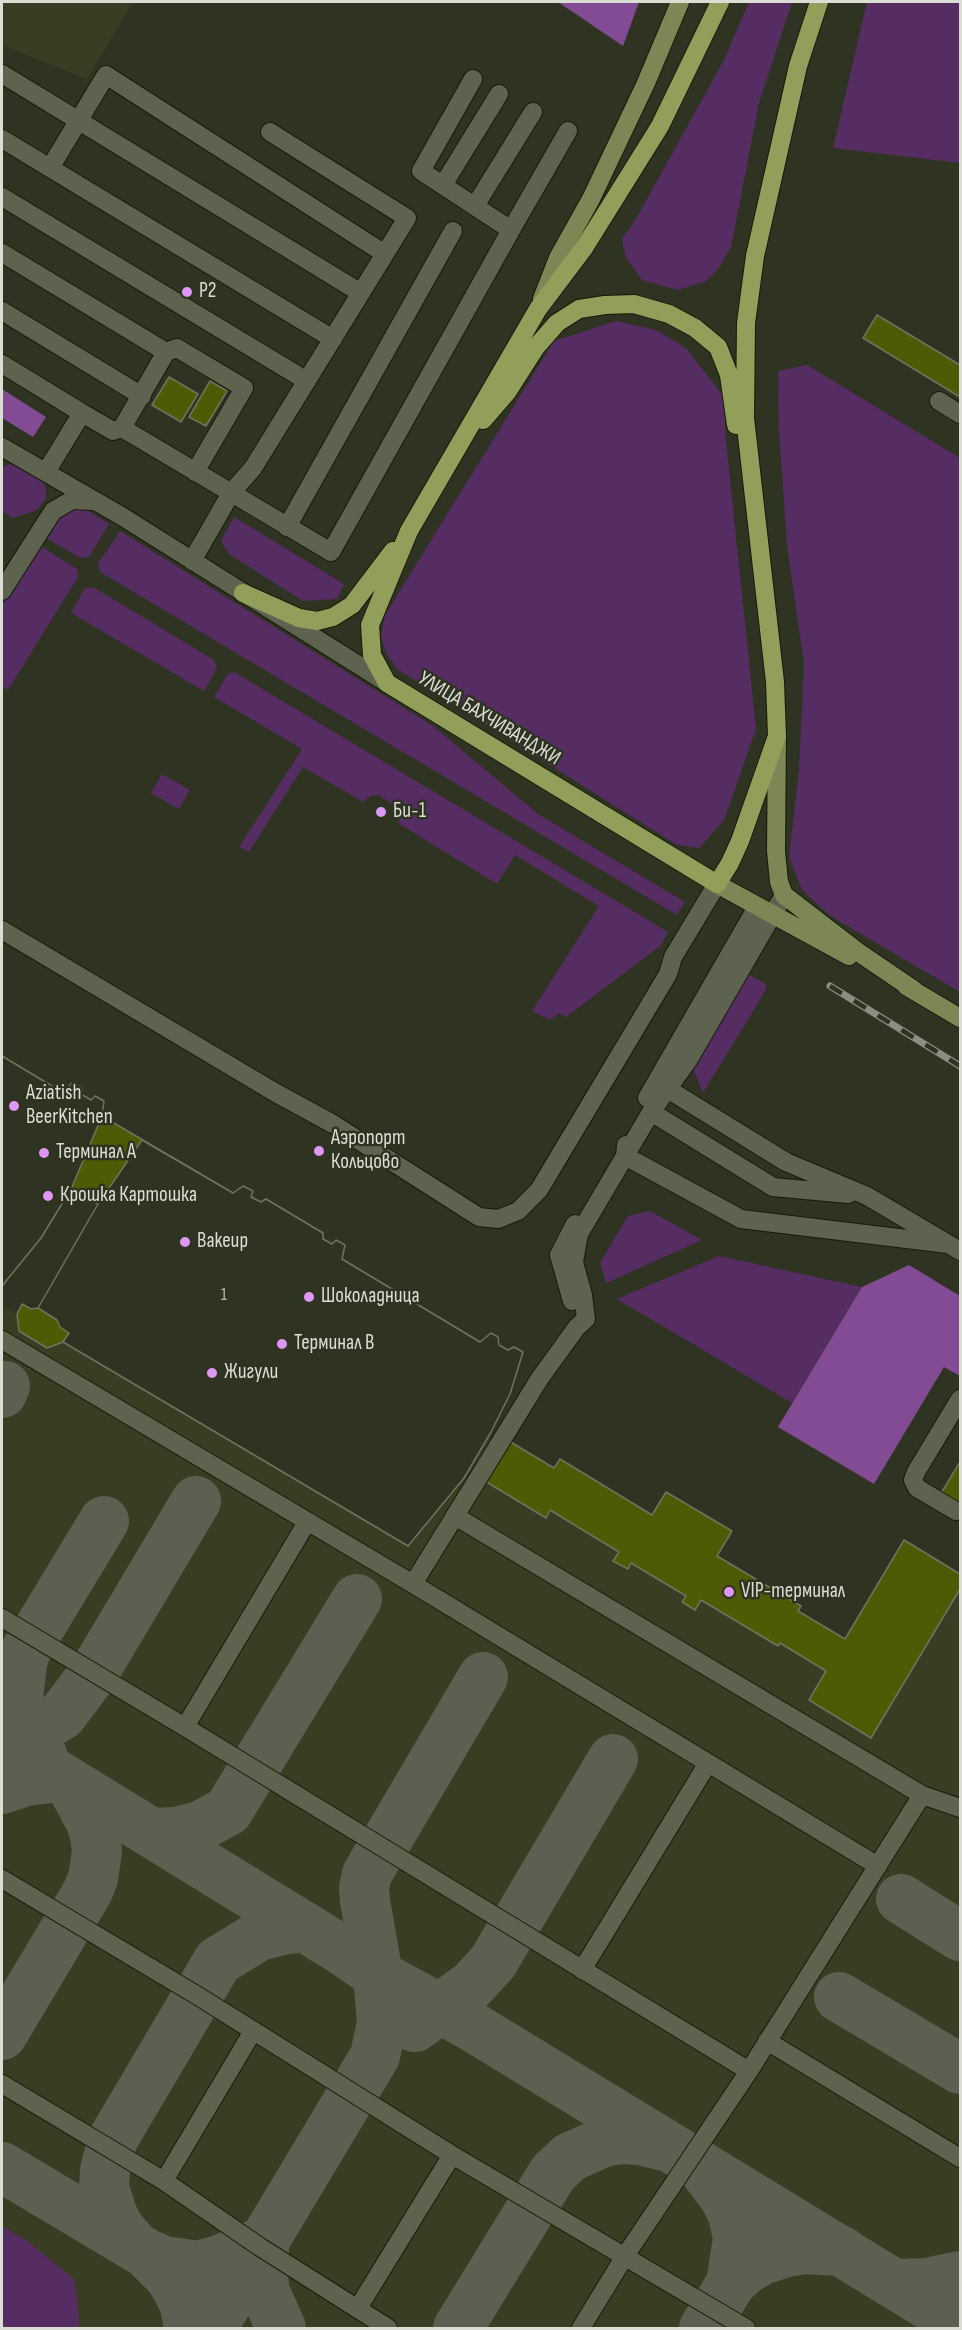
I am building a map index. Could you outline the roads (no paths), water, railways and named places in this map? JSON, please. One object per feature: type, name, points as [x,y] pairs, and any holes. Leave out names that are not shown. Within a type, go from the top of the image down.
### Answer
[{"type":"highway","points":[[243,593],[299,618],[317,621],[333,617],[352,605],[409,531],[538,309],[584,248],[660,126],[720,2]]},
{"type":"highway","points":[[717,884],[740,841],[777,736],[775,682],[746,418],[746,323],[755,256],[793,89],[819,2]]},
{"type":"highway","points":[[463,438],[508,391],[536,347],[557,323],[579,309],[634,304],[669,314],[695,328],[718,347],[729,375],[744,485],[759,529]]},
{"type":"highway","points":[[387,683],[372,655],[370,625],[409,531]]},
{"type":"highway","name":"УЛИЦА БАХЧИВАНДЖИ","points":[[387,683],[717,884]]},
{"type":"main road","points":[[538,309],[558,258],[591,199],[646,83],[680,2]]},
{"type":"main road","points":[[777,736],[777,850],[779,882],[784,895],[858,952],[914,990]]},
{"type":"main road","name":"УЛИЦА БАХЧИВАНДЖИ","points":[[717,884],[765,912],[914,990],[960,1018]]},
{"type":"street","points":[[2,74],[361,293]]},
{"type":"street","points":[[50,168],[106,75],[385,254]]},
{"type":"street","points":[[473,79],[421,171],[511,230]]},
{"type":"street","points":[[443,185],[500,94]]},
{"type":"street","points":[[475,206],[533,112]]},
{"type":"street","points":[[122,428],[331,552],[568,131]]},
{"type":"street","points":[[192,561],[231,493],[253,468],[407,218],[270,132]]},
{"type":"street","points":[[2,139],[333,339]]},
{"type":"street","points":[[2,197],[307,381]]},
{"type":"street","points":[[287,527],[453,231]]},
{"type":"street","points":[[2,253],[166,352]]},
{"type":"street","points":[[2,311],[142,396]]},
{"type":"street","points":[[2,364],[112,431],[122,428],[166,352],[177,348],[244,388],[195,472]]},
{"type":"street","points":[[939,401],[960,414]]},
{"type":"street","points":[[46,472],[82,413]]},
{"type":"street","name":"УЛИЦА БАХЧИВАНДЖИ","points":[[2,447],[192,561],[387,683]]},
{"type":"street","points":[[2,591],[53,511],[72,500],[93,501]]},
{"type":"street","points":[[2,930],[333,1124],[479,1217],[498,1219],[518,1211],[539,1190],[668,974],[673,957],[717,884]]},
{"type":"street","points":[[581,1323],[559,1256],[673,1050],[765,912],[784,895]]},
{"type":"street","points":[[413,1584],[540,1378],[581,1323],[583,1295],[574,1262],[579,1234],[666,1088],[689,1059],[765,912]]},
{"type":"street","points":[[666,1088],[786,1162],[867,1196],[954,1247]]},
{"type":"street","points":[[651,1112],[773,1187],[867,1196]]},
{"type":"street","points":[[625,1156],[629,1131]]},
{"type":"street","points":[[625,1156],[741,1220],[954,1247]]},
{"type":"street","points":[[2,1340],[413,1584],[878,1866]]},
{"type":"street","points":[[956,1511],[917,1488],[913,1480],[960,1399]]},
{"type":"street","points":[[455,1516],[922,1795],[960,1808]]},
{"type":"street","points":[[185,1727],[308,1522]]},
{"type":"street","points":[[2,1618],[749,2071]]},
{"type":"street","points":[[582,1970],[708,1763]]},
{"type":"street","points":[[581,2328],[625,2256],[749,2071],[922,1795]]},
{"type":"street","points":[[2,1879],[198,1996],[452,2155],[746,2328]]},
{"type":"street","points":[[164,2181],[253,2031]]},
{"type":"street","points":[[767,2042],[960,2158]]},
{"type":"street","points":[[2,2084],[164,2181],[260,2247],[388,2328]]},
{"type":"street","points":[[358,2308],[452,2155]]},
{"type":"railway","points":[[830,986],[960,1066]]},
{"type":"place","name":"P2","points":[[187,292]]},
{"type":"place","name":"Би-1","points":[[381,812]]},
{"type":"place","name":"Aziatish BeerKitchen","points":[[14,1106]]},
{"type":"place","name":"Аэропорт Кольцово","points":[[319,1151]]},
{"type":"place","name":"Терминал А","points":[[44,1153]]},
{"type":"place","name":"Крошка Картошка","points":[[48,1196]]},
{"type":"place","name":"Bakeup","points":[[185,1242]]},
{"type":"place","name":"Шоколадница","points":[[309,1297]]},
{"type":"place","name":"Терминал B","points":[[282,1344]]},
{"type":"place","name":"Жигули","points":[[212,1373]]},
{"type":"place","name":"VIP-терминал","points":[[729,1592]]}]
